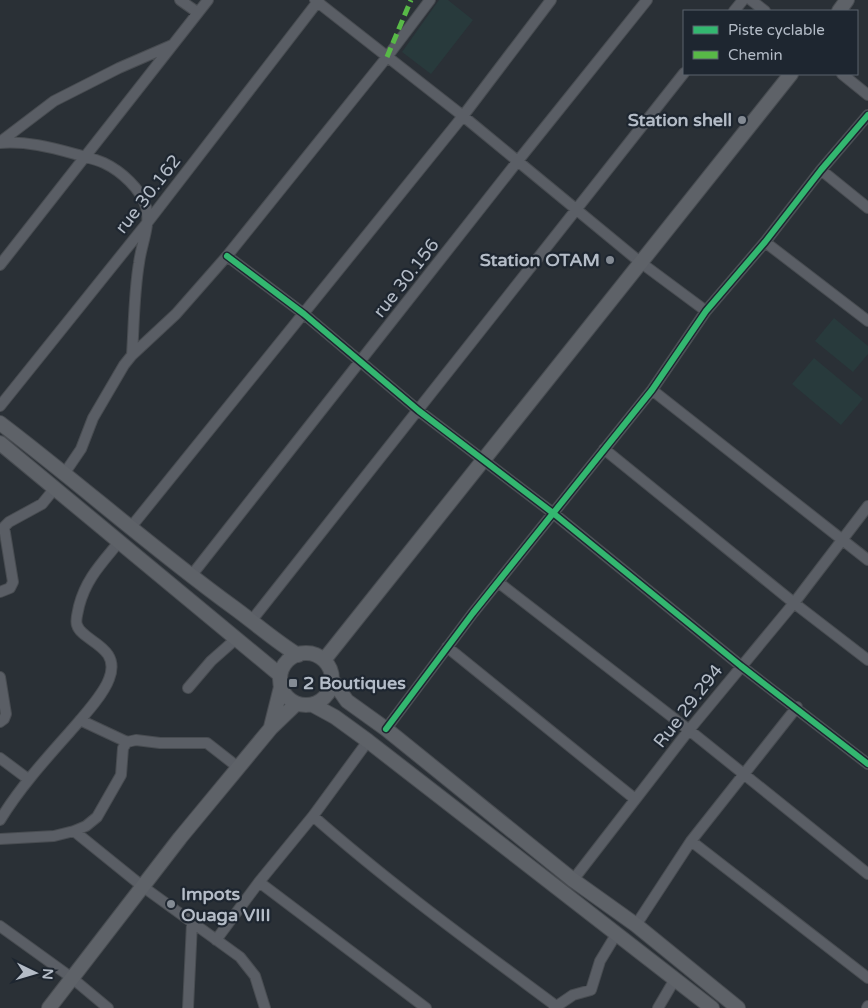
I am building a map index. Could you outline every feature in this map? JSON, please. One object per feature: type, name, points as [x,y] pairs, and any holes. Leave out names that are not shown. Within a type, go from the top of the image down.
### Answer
[{"type":"main road","points":[[324,660],[790,75]]},
{"type":"main road","points":[[0,423],[191,576],[298,655]]},
{"type":"main road","points":[[0,443],[237,638],[281,681],[289,700],[304,706],[320,702],[331,690],[333,681]]},
{"type":"main road","points":[[271,728],[285,664],[291,658],[298,655],[313,654],[324,660],[329,666],[333,681],[347,701],[386,729],[573,880],[636,925],[738,1008]]},
{"type":"main road","points":[[49,1008],[142,886],[271,728],[296,704]]},
{"type":"main road","points":[[313,705],[335,716],[368,741],[712,1008]]},
{"type":"street","points":[[180,0],[197,12]]},
{"type":"street","points":[[0,265],[208,0]]},
{"type":"street","points":[[64,474],[81,449],[93,418],[117,376],[132,355],[176,314],[227,256],[387,57],[430,0]]},
{"type":"street","points":[[131,527],[463,116],[552,0]]},
{"type":"street","name":"rue 30.156","points":[[191,576],[647,0]]},
{"type":"street","points":[[735,10],[743,0]]},
{"type":"street","points":[[751,0],[764,10]]},
{"type":"street","points":[[317,1],[463,116],[640,262],[706,311]]},
{"type":"street","name":"rue 30.162","points":[[0,406],[147,223],[317,1]]},
{"type":"street","points":[[0,143],[54,102],[119,68],[172,44]]},
{"type":"street","points":[[252,620],[419,411],[683,74]]},
{"type":"street","points":[[843,75],[868,95]]},
{"type":"street","points":[[386,729],[498,582],[652,390],[706,311],[766,242],[821,170],[868,115]]},
{"type":"street","points":[[0,143],[13,142],[43,146],[102,162],[113,168],[142,197],[146,207],[147,223],[139,263],[132,355]]},
{"type":"street","points":[[821,170],[868,208]]},
{"type":"street","points":[[766,242],[868,321]]},
{"type":"street","points":[[227,256],[304,314],[419,411],[554,513],[741,666],[797,707],[868,764]]},
{"type":"street","points":[[652,390],[868,560]]},
{"type":"street","points":[[604,449],[794,603],[868,660]]},
{"type":"street","points":[[0,592],[7,590],[11,586],[13,577],[3,541],[6,524],[42,504],[55,488]]},
{"type":"street","name":"Rue 29.294","points":[[573,880],[689,730],[794,603],[868,506]]},
{"type":"street","points":[[0,820],[28,779],[80,720],[109,680],[112,670],[111,663],[103,648],[81,632],[77,625],[77,615],[84,590],[90,579],[119,542]]},
{"type":"street","points":[[498,582],[587,653],[689,730],[868,874]]},
{"type":"street","points":[[0,587],[11,586]]},
{"type":"street","points":[[188,688],[212,661],[237,638]]},
{"type":"street","points":[[447,647],[636,800]]},
{"type":"street","points":[[0,677],[2,700],[6,714],[0,722]]},
{"type":"street","points":[[636,925],[691,841],[797,707]]},
{"type":"street","points":[[80,720],[127,742],[136,740],[160,743],[207,743],[239,768]]},
{"type":"street","points":[[216,940],[259,882],[313,816],[368,741]]},
{"type":"street","points":[[0,839],[54,836],[86,826],[97,817],[107,803],[121,775],[123,748],[127,742]]},
{"type":"street","points":[[0,758],[28,779]]},
{"type":"street","points":[[313,816],[357,854],[555,1007],[573,995],[591,990],[600,961],[617,933]]},
{"type":"street","points":[[74,831],[142,886],[248,965],[256,976],[265,1008]]},
{"type":"street","points":[[691,841],[868,978]]},
{"type":"street","points":[[259,882],[426,1008]]},
{"type":"street","points":[[188,1008],[192,923]]},
{"type":"street","points":[[0,926],[72,978],[108,1008]]},
{"type":"street","points":[[658,1008],[675,979]]},
{"type":"shaded area","points":[[439,0],[448,0],[473,20],[431,74],[402,52]]},
{"type":"shaded area","points":[[834,318],[868,346],[868,354],[853,372],[815,341]]},
{"type":"shaded area","points":[[814,358],[863,399],[841,425],[792,384]]},
{"type":"marked path","points":[[387,57],[411,0]]},
{"type":"cycle path","points":[[386,729],[473,613],[652,390],[706,311],[765,242],[821,170],[868,115]]},
{"type":"cycle path","points":[[227,256],[304,314],[419,411],[553,513],[741,666],[868,764]]},
{"type":"place","name":"Station shell","points":[[742,120]]},
{"type":"place","name":"Station OTAM","points":[[610,260]]},
{"type":"place","name":"2 Boutiques","points":[[293,683]]},
{"type":"place","name":"Impots Ouaga VIII","points":[[171,904]]}]
